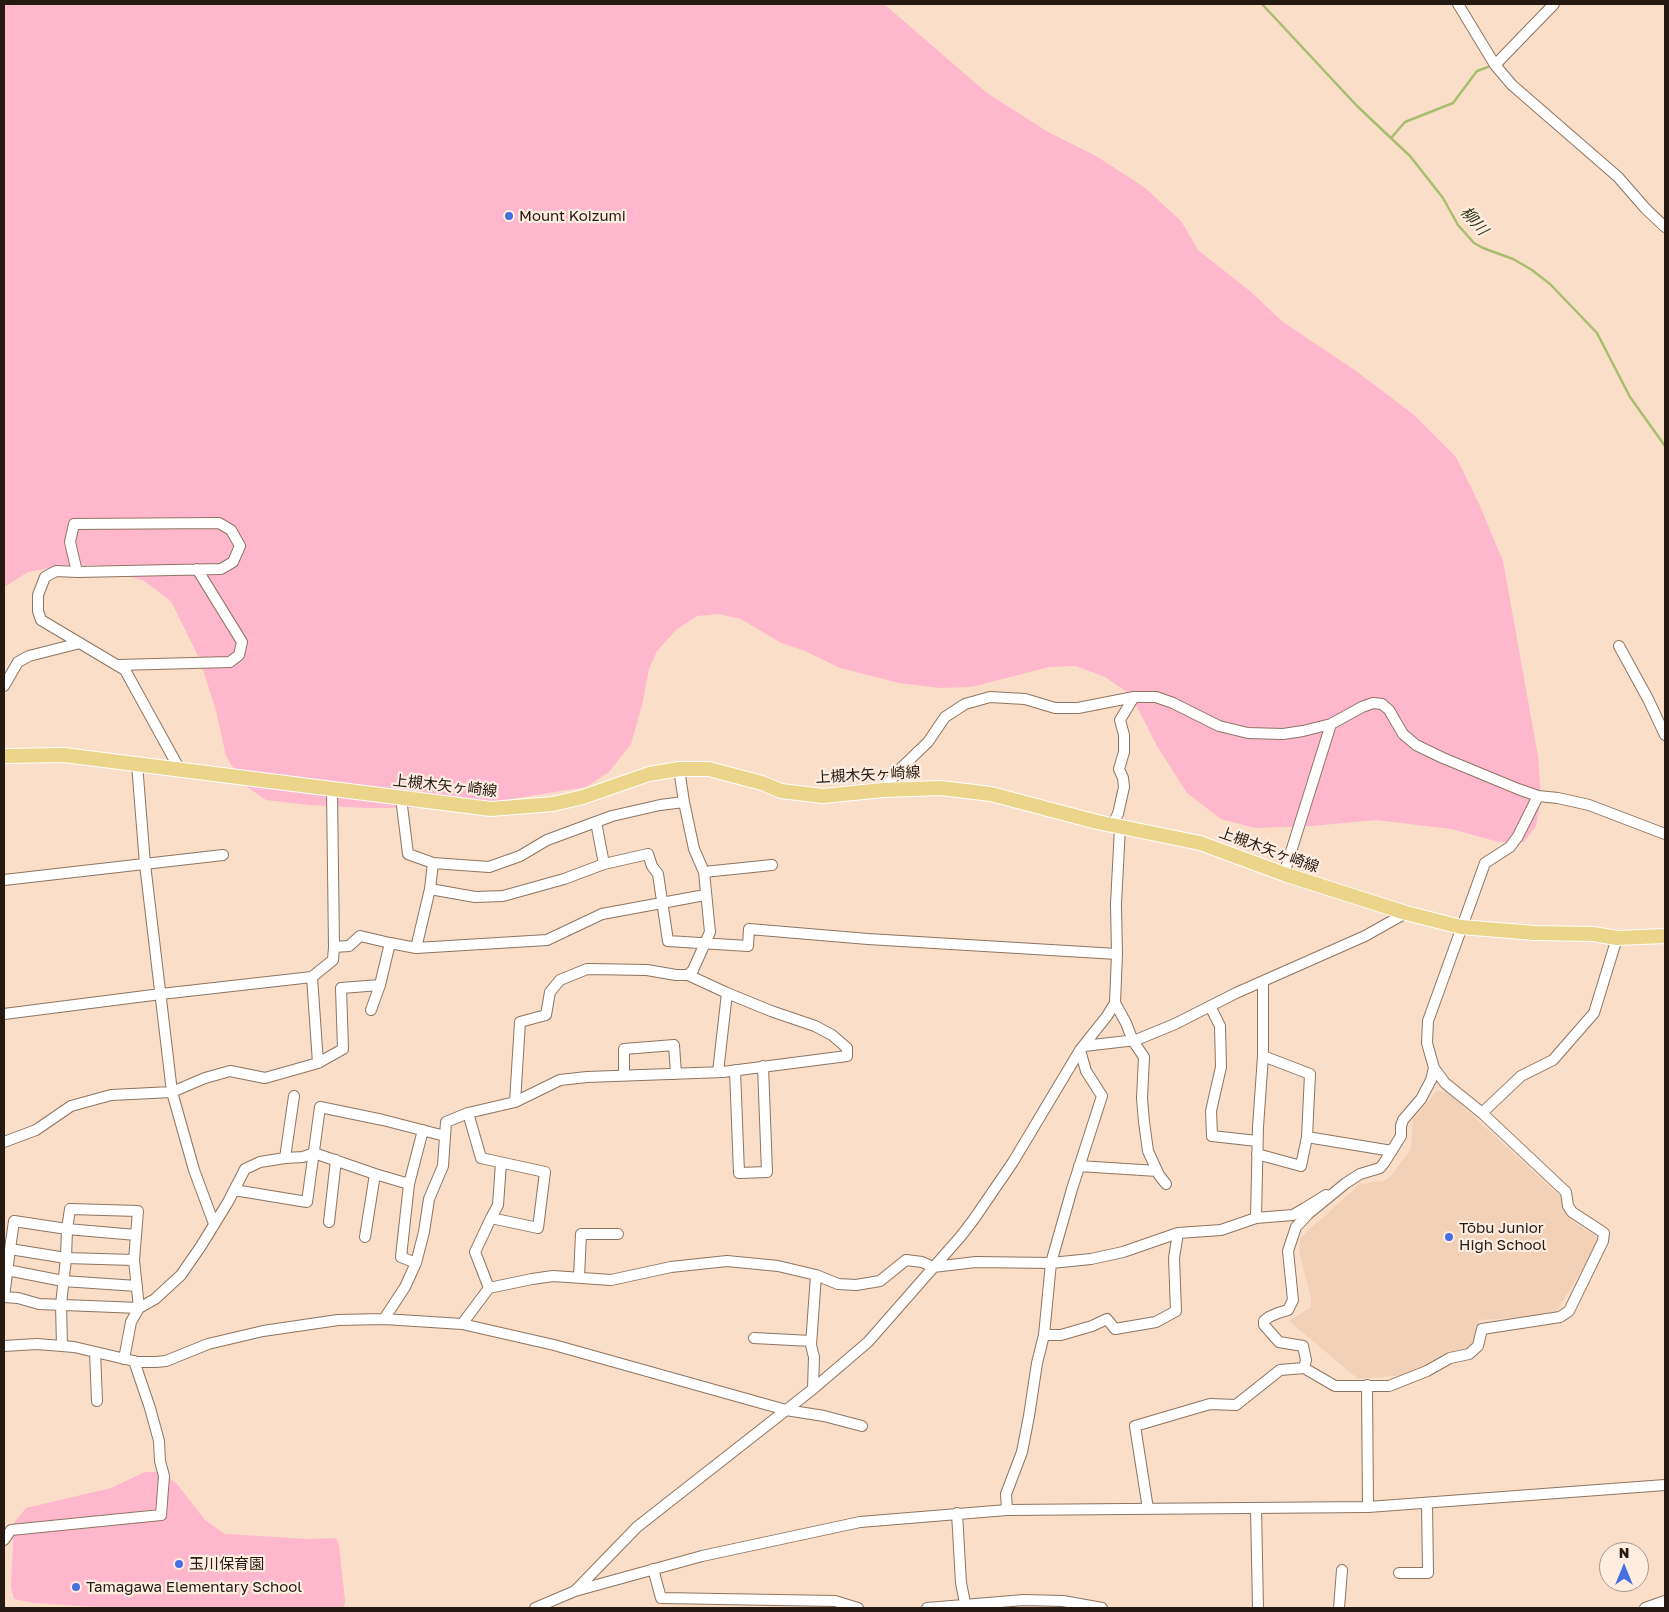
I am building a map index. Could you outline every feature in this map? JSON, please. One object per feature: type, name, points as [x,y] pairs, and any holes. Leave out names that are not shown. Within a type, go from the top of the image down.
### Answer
[{"type":"main road","name":"上槻木矢ヶ崎線","points":[[4,756],[64,755],[491,809],[553,804],[584,797],[650,774],[679,769],[709,769],[781,791],[822,796],[883,790],[941,788],[991,794],[1116,826],[1200,843],[1284,874],[1461,927],[1535,933],[1593,934],[1617,938],[1665,936]]},
{"type":"street","points":[[1458,4],[1495,65],[1512,85],[1618,176],[1645,208],[1665,227]]},
{"type":"street","points":[[1495,65],[1554,4]]},
{"type":"street","points":[[77,572],[70,542],[74,524],[219,523],[231,530],[240,546],[233,562],[221,569],[77,572],[56,570],[45,577],[38,595],[38,611],[42,620],[126,670],[180,770]]},
{"type":"street","points":[[117,665],[230,662],[239,655],[242,642],[196,569]]},
{"type":"street","points":[[4,686],[18,662],[29,656],[80,643]]},
{"type":"street","points":[[1619,646],[1648,699],[1665,736]]},
{"type":"street","points":[[883,790],[900,769],[928,742],[945,717],[965,704],[990,697],[1026,698],[1055,708],[1078,708],[1134,697],[1156,697],[1173,703],[1219,726],[1248,733],[1283,734],[1331,724],[1362,707],[1374,703],[1382,704],[1389,710],[1403,734],[1416,745],[1518,789],[1538,796],[1558,798],[1589,805],[1665,834]]},
{"type":"street","points":[[575,1591],[637,1527],[813,1389],[868,1342],[961,1236],[1013,1162],[1082,1048],[1107,1016],[1114,1003],[1117,954],[1116,826],[1124,787],[1119,769],[1124,752],[1124,735],[1120,720],[1134,697]]},
{"type":"street","points":[[1284,874],[1331,724]]},
{"type":"street","points":[[137,764],[145,864],[172,1092],[194,1170],[214,1224]]},
{"type":"street","points":[[679,769],[694,849],[704,872],[710,932],[693,970],[688,975]]},
{"type":"street","points":[[4,1014],[312,977],[332,960],[334,947],[332,790]]},
{"type":"street","points":[[1148,1509],[1135,1426],[1210,1404],[1236,1405],[1280,1370],[1304,1368],[1335,1386],[1390,1386],[1427,1371],[1450,1358],[1469,1354],[1478,1346],[1482,1328],[1560,1317],[1569,1311],[1603,1241],[1604,1233],[1572,1212],[1568,1206],[1566,1192],[1482,1114],[1445,1083],[1434,1068],[1427,1043],[1428,1021],[1485,863],[1510,847],[1518,836],[1538,796]]},
{"type":"street","points":[[401,798],[408,854],[433,863],[489,866],[520,856],[547,840],[612,816],[660,805],[684,802]]},
{"type":"street","points":[[596,822],[604,864]]},
{"type":"street","points":[[4,880],[224,854]]},
{"type":"street","points":[[430,889],[475,897],[503,896],[564,879],[604,864],[648,854],[652,866],[658,874],[668,941],[748,946],[749,929],[868,939],[1117,954]]},
{"type":"street","points":[[416,948],[430,889],[433,863]]},
{"type":"street","points":[[704,872],[772,865]]},
{"type":"street","points":[[334,947],[349,946],[360,936],[416,948],[547,940],[602,914],[705,895]]},
{"type":"street","points":[[1082,1048],[1133,1041],[1175,1024],[1210,1006],[1365,936],[1406,912]]},
{"type":"street","points":[[1482,1114],[1521,1076],[1553,1060],[1594,1012],[1617,938]]},
{"type":"street","points":[[371,1010],[380,985],[390,943]]},
{"type":"street","points":[[384,1320],[405,1287],[416,1263],[424,1232],[429,1198],[443,1166],[446,1122],[468,1113],[516,1102],[560,1080],[587,1077],[718,1072],[847,1056],[847,1048],[832,1035],[815,1026],[771,1011],[688,975],[647,970],[587,969],[560,980],[550,992],[546,1015],[520,1022],[516,1102]]},
{"type":"street","points":[[312,977],[318,1063]]},
{"type":"street","points":[[1256,1218],[1257,1141],[1263,1056],[1263,982]]},
{"type":"street","points":[[4,1142],[36,1130],[71,1106],[111,1095],[172,1092],[205,1078],[230,1071],[265,1078],[318,1063],[343,1049],[341,988],[380,985]]},
{"type":"street","points":[[718,1072],[727,993]]},
{"type":"street","points":[[1114,1003],[1126,1023],[1133,1041],[1144,1057],[1144,1122],[1148,1151],[1166,1184]]},
{"type":"street","points":[[1210,1006],[1220,1026],[1221,1068],[1211,1111],[1212,1136],[1257,1141]]},
{"type":"street","points":[[624,1076],[624,1049],[674,1045],[676,1074]]},
{"type":"street","points":[[1007,1510],[1006,1494],[1022,1452],[1044,1335],[1051,1263],[1079,1166],[1102,1096],[1086,1071],[1082,1048]]},
{"type":"street","points":[[1257,1154],[1301,1166],[1307,1137],[1310,1074],[1263,1056]]},
{"type":"street","points":[[735,1070],[739,1173],[767,1172],[763,1066]]},
{"type":"street","points":[[1304,1368],[1306,1360],[1303,1346],[1280,1342],[1264,1325],[1264,1321],[1278,1312],[1288,1310],[1293,1300],[1288,1251],[1296,1227],[1308,1214],[1346,1182],[1360,1174],[1380,1168],[1401,1136],[1403,1120],[1421,1099],[1431,1080],[1434,1068]]},
{"type":"street","points":[[285,1158],[294,1096]]},
{"type":"street","points":[[234,1190],[307,1202],[320,1107],[383,1120],[445,1136]]},
{"type":"street","points":[[468,1113],[481,1158],[545,1172],[538,1228],[491,1218]]},
{"type":"street","points":[[416,1263],[402,1257],[409,1184],[423,1130]]},
{"type":"street","points":[[1307,1137],[1392,1151]]},
{"type":"street","points":[[4,1540],[11,1530],[162,1515],[164,1476],[160,1461],[159,1441],[150,1408],[129,1360],[131,1322],[139,1308],[155,1299],[181,1274],[214,1224],[244,1169],[260,1162],[303,1157],[314,1153],[409,1184]]},
{"type":"street","points":[[329,1222],[336,1160]]},
{"type":"street","points":[[489,1288],[475,1252],[498,1205],[501,1163]]},
{"type":"street","points":[[1079,1166],[1157,1170]]},
{"type":"street","points":[[365,1238],[375,1174]]},
{"type":"street","points":[[462,1324],[489,1288],[553,1276],[611,1280],[672,1267],[728,1260],[778,1266],[816,1275],[838,1284],[856,1285],[880,1282],[906,1260],[922,1262],[933,1267],[976,1262],[1051,1263],[1091,1259],[1123,1252],[1178,1233],[1221,1230],[1256,1218],[1293,1214],[1326,1195],[1330,1196]]},
{"type":"street","points":[[62,1346],[62,1305],[70,1209],[138,1211],[134,1260],[139,1308]]},
{"type":"street","points":[[136,1235],[14,1222],[4,1297],[18,1298],[39,1304],[139,1308]]},
{"type":"street","points":[[1044,1335],[1060,1335],[1092,1326],[1107,1319],[1115,1328],[1156,1322],[1176,1311],[1174,1258],[1178,1233]]},
{"type":"street","points":[[578,1277],[581,1234],[618,1234]]},
{"type":"street","points":[[10,1249],[66,1258],[134,1260]]},
{"type":"street","points":[[7,1270],[64,1281],[136,1286]]},
{"type":"street","points":[[813,1389],[814,1357],[811,1341],[816,1275]]},
{"type":"street","points":[[4,1346],[37,1344],[62,1346],[138,1362],[156,1362],[166,1361],[208,1344],[290,1327],[338,1320],[462,1324],[554,1345],[786,1410],[824,1416],[862,1426]]},
{"type":"street","points":[[754,1338],[811,1341]]},
{"type":"street","points":[[95,1352],[97,1400]]},
{"type":"street","points":[[1368,1385],[1368,1507]]},
{"type":"street","points":[[535,1608],[575,1591],[702,1556],[860,1522],[1007,1510],[1368,1507],[1665,1485]]},
{"type":"street","points":[[1399,1573],[1428,1573],[1427,1504]]},
{"type":"street","points":[[1256,1508],[1258,1608]]},
{"type":"street","points":[[957,1513],[961,1584],[966,1607]]},
{"type":"street","points":[[653,1569],[661,1598],[711,1604],[811,1605],[835,1601],[858,1608]]},
{"type":"street","points":[[1339,1608],[1342,1570]]},
{"type":"street","points":[[1645,1608],[1665,1600]]},
{"type":"street","points":[[927,1608],[966,1607],[1005,1601],[1063,1601],[1102,1608]]},
{"type":"shaded area","points":[[4,4],[884,4],[987,93],[1048,132],[1096,156],[1144,187],[1181,221],[1198,250],[1251,292],[1283,322],[1356,371],[1414,415],[1456,457],[1480,506],[1503,561],[1538,756],[1541,801],[1536,826],[1524,842],[1499,842],[1451,829],[1376,820],[1312,826],[1255,828],[1221,819],[1187,793],[1157,746],[1131,695],[1105,677],[1076,666],[1049,667],[971,687],[940,688],[899,683],[840,668],[805,651],[781,643],[741,619],[718,614],[697,616],[677,629],[657,651],[649,669],[642,705],[631,744],[609,772],[586,787],[461,807],[366,808],[266,800],[243,784],[226,756],[216,711],[200,660],[171,601],[144,581],[96,565],[55,567],[28,572],[4,587]]},
{"type":"shaded area","name":"Tōbu Junior High School","points":[[1437,1091],[1447,1092],[1562,1198],[1567,1214],[1572,1221],[1599,1239],[1597,1246],[1556,1312],[1548,1316],[1479,1320],[1475,1345],[1468,1350],[1446,1353],[1416,1374],[1358,1379],[1289,1321],[1311,1307],[1311,1299],[1299,1251],[1300,1238],[1360,1184],[1383,1181],[1390,1177],[1411,1149],[1413,1119]]},
{"type":"shaded area","points":[[145,1472],[162,1472],[177,1484],[205,1520],[225,1534],[309,1539],[336,1538],[339,1545],[345,1601],[344,1608],[109,1608],[34,1603],[14,1599],[11,1587],[14,1523],[26,1508],[111,1488]]},
{"type":"waterway","name":"柳川","points":[[1262,4],[1357,106],[1410,156],[1443,198],[1458,225],[1474,243],[1513,259],[1532,270],[1550,284],[1597,333],[1630,397],[1665,446]]},
{"type":"waterway","points":[[1538,14],[1547,4]]},
{"type":"waterway","points":[[1391,138],[1405,122],[1453,103],[1477,71],[1488,67]]},
{"type":"place","name":"Mount Koizumi","points":[[509,216]]},
{"type":"place","name":"Tōbu Junior High School","points":[[1449,1237]]},
{"type":"place","name":"玉川保育園","points":[[179,1564]]},
{"type":"place","name":"Tamagawa Elementary School","points":[[76,1587]]}]
